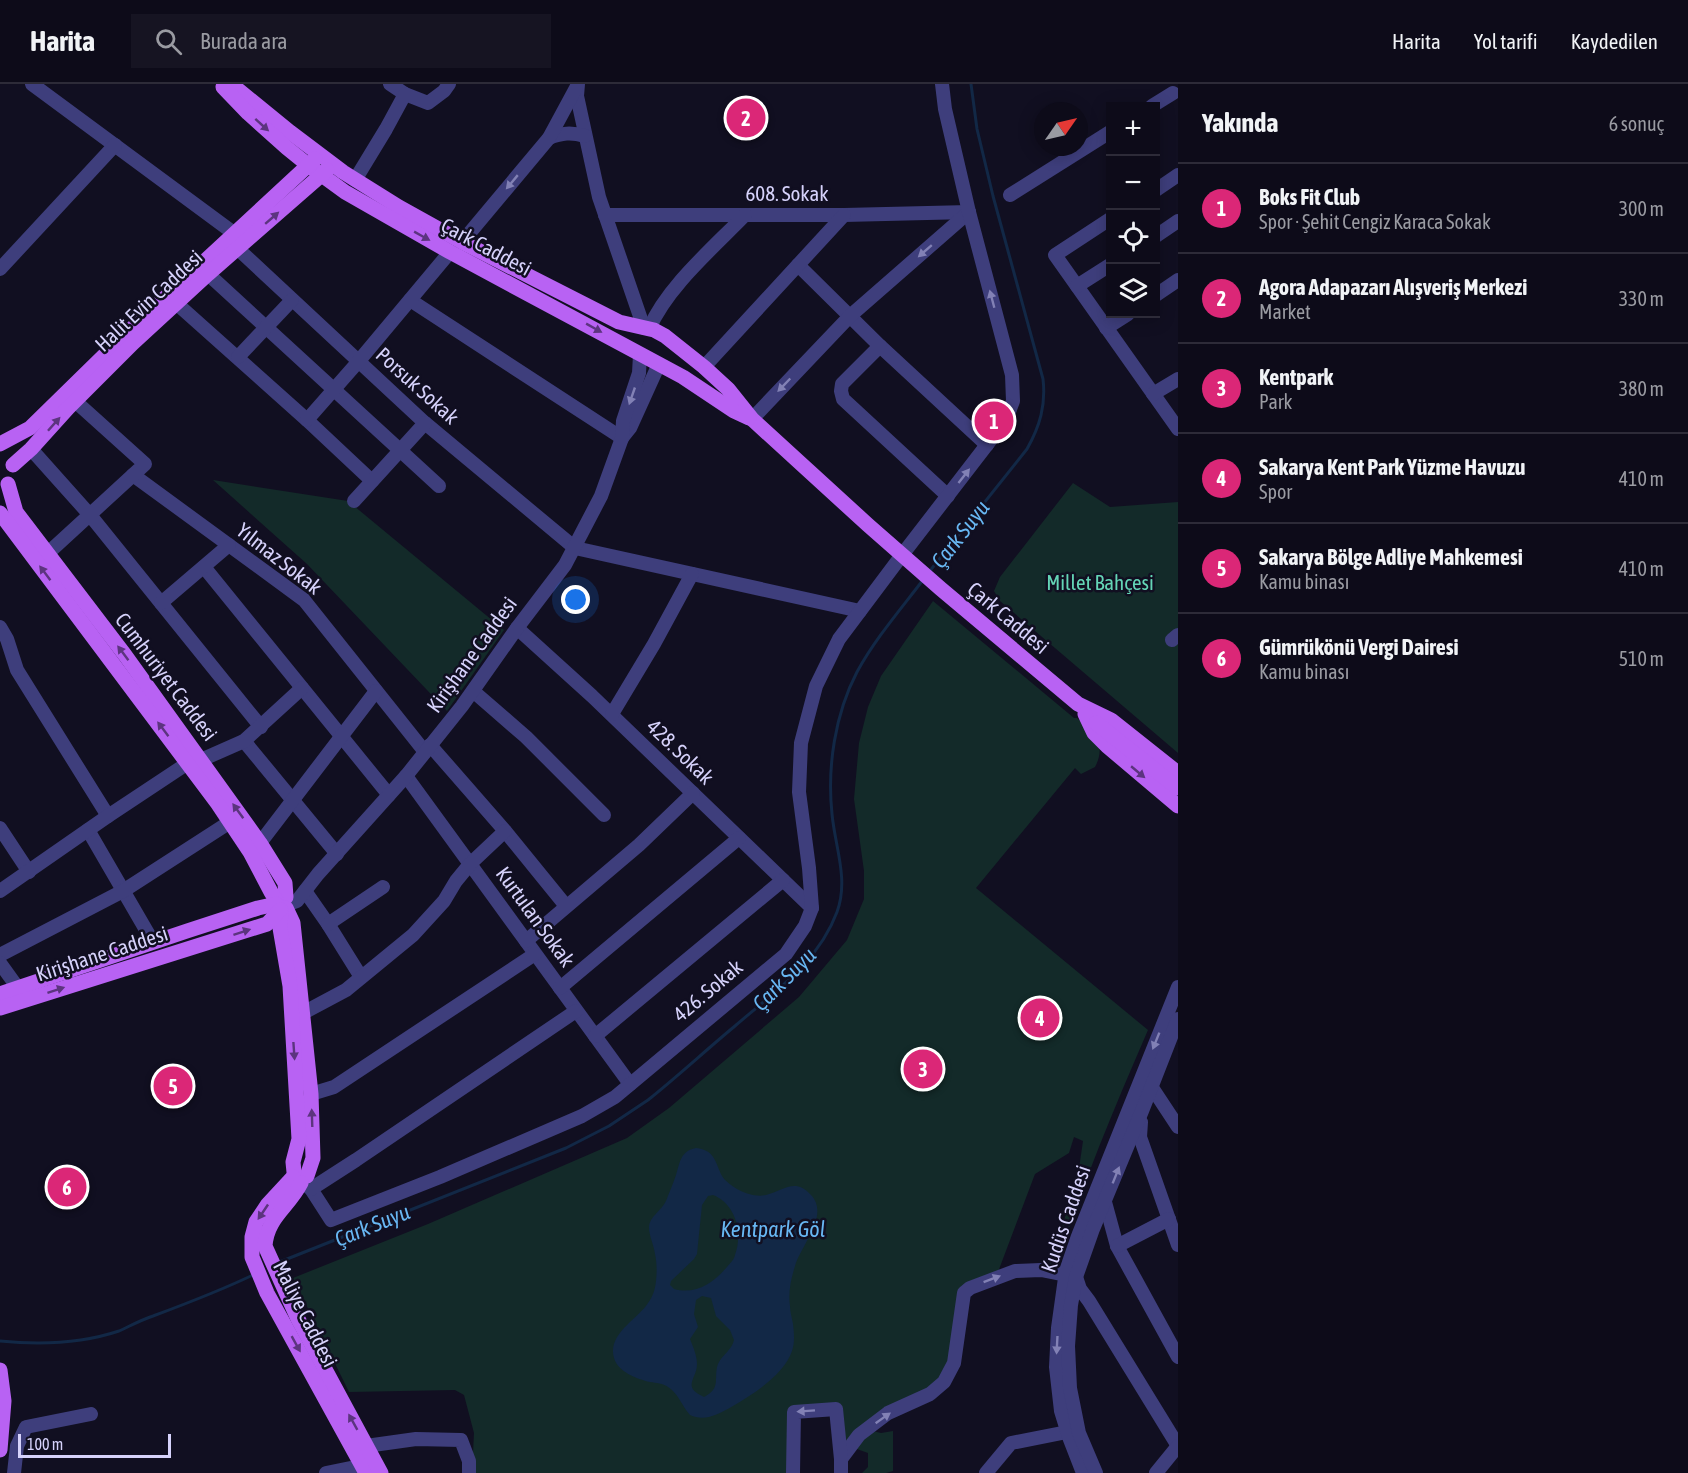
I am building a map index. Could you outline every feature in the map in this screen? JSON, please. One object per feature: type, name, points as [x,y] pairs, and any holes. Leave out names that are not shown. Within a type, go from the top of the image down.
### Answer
[{"type":"main road","name":"Çark Caddesi","points":[[221,84],[248,113],[321,176],[371,208],[618,322],[646,328],[665,336],[728,389],[752,419],[906,559],[1178,788]]},
{"type":"main road","name":"Çark Caddesi","points":[[231,84],[332,164],[456,247],[555,307],[683,377],[734,411],[752,419]]},
{"type":"main road","name":"Halit Evin Caddesi","points":[[13,465],[133,343],[208,274],[319,154]]},
{"type":"main road","name":"Halit Evin Caddesi","points":[[0,446],[30,428],[125,335],[321,176],[332,164]]},
{"type":"main road","points":[[640,355],[637,340],[640,331],[646,328]]},
{"type":"main road","points":[[659,364],[666,351],[665,336]]},
{"type":"main road","points":[[0,446],[13,465],[12,475],[4,487]]},
{"type":"main road","name":"Cumhuriyet Caddesi","points":[[4,487],[16,512],[125,655],[195,761],[250,852],[271,892],[283,904]]},
{"type":"main road","name":"Cumhuriyet Caddesi","points":[[0,513],[260,843],[285,883],[283,904]]},
{"type":"main road","name":"Çark Caddesi","points":[[1082,709],[1111,720],[1178,773]]},
{"type":"main road","points":[[1082,709],[1094,733],[1178,806]]},
{"type":"main road","name":"Kirişhane Caddesi","points":[[0,994],[258,908],[283,904]]},
{"type":"main road","name":"Kirişhane Caddesi","points":[[0,1008],[267,924],[283,904]]},
{"type":"main road","name":"Maliye Caddesi","points":[[283,904],[292,923],[303,1013],[311,1094],[313,1158],[296,1192],[274,1218],[266,1237],[265,1246],[298,1319],[366,1446],[371,1468]]},
{"type":"main road","name":"Maliye Caddesi","points":[[283,904],[280,928],[290,986],[299,1139],[293,1162],[302,1180]]},
{"type":"main road","name":"Maliye Caddesi","points":[[302,1180],[268,1204],[256,1222],[252,1236],[252,1257],[267,1293],[371,1468]]},
{"type":"main road","points":[[0,1370],[4,1401],[0,1450]]},
{"type":"street","name":"Porsuk Sokak","points":[[34,84],[239,241],[292,300],[358,362],[425,423],[575,548]]},
{"type":"street","points":[[390,84],[405,94],[428,103],[444,91],[449,84]]},
{"type":"street","points":[[812,908],[799,792],[801,743],[816,686],[839,639],[860,610],[906,559],[948,496],[1006,420],[1013,401],[1012,375],[969,212],[945,109],[942,84]]},
{"type":"street","points":[[578,85],[577,96],[604,215],[646,328]]},
{"type":"street","points":[[307,420],[549,138],[578,85]]},
{"type":"street","points":[[1158,102],[1173,93]]},
{"type":"street","points":[[355,180],[405,94]]},
{"type":"street","points":[[549,138],[562,133],[585,136]]},
{"type":"street","points":[[1010,195],[1106,135]]},
{"type":"street","points":[[0,269],[115,146]]},
{"type":"street","points":[[1160,187],[1178,175]]},
{"type":"street","points":[[752,419],[850,316],[969,212]]},
{"type":"street","name":"608. Sokak","points":[[604,215],[844,215],[969,212]]},
{"type":"street","points":[[646,328],[682,280],[745,214]]},
{"type":"street","points":[[704,368],[844,215]]},
{"type":"street","points":[[1160,233],[1178,221]]},
{"type":"street","points":[[1106,222],[1055,255],[1178,429]]},
{"type":"street","points":[[798,265],[880,346],[987,445]]},
{"type":"street","points":[[1077,286],[1106,268]]},
{"type":"street","points":[[208,274],[439,486]]},
{"type":"street","points":[[1160,292],[1178,280]]},
{"type":"street","points":[[238,357],[292,300]]},
{"type":"street","points":[[410,300],[622,438]]},
{"type":"street","points":[[176,303],[372,481]]},
{"type":"street","points":[[1107,327],[1122,318]]},
{"type":"street","points":[[880,346],[842,384],[843,399],[948,496]]},
{"type":"street","name":"Kirişhane Caddesi","points":[[283,904],[297,901],[318,874],[406,776],[472,692],[565,565],[601,496],[622,438],[623,421],[639,373],[640,355]]},
{"type":"street","name":"Kirişhane Caddesi","points":[[622,438],[630,428],[659,364]]},
{"type":"street","points":[[1154,394],[1178,378]]},
{"type":"street","points":[[47,554],[145,464],[75,401]]},
{"type":"street","points":[[354,501],[425,423]]},
{"type":"street","points":[[31,449],[90,515],[261,727]]},
{"type":"street","name":"Yılmaz Sokak","points":[[133,475],[304,600],[376,691],[505,831],[566,906]]},
{"type":"street","points":[[161,603],[229,545]]},
{"type":"street","points":[[575,548],[860,610]]},
{"type":"street","points":[[204,567],[389,795]]},
{"type":"street","points":[[612,714],[692,574]]},
{"type":"street","points":[[0,627],[4,646],[17,670],[108,816]]},
{"type":"street","name":"428. Sokak","points":[[517,628],[612,714],[812,908]]},
{"type":"street","points":[[0,891],[108,816],[195,761],[244,741],[302,688]]},
{"type":"street","points":[[260,843],[376,691]]},
{"type":"street","points":[[472,692],[526,737],[604,815]]},
{"type":"street","points":[[244,741],[337,854]]},
{"type":"street","name":"Kurtulan Sokak","points":[[406,776],[630,1084]]},
{"type":"street","points":[[526,941],[639,845],[693,794]]},
{"type":"street","points":[[0,955],[123,891],[230,822]]},
{"type":"street","points":[[0,828],[28,872]]},
{"type":"street","points":[[88,830],[153,942]]},
{"type":"street","points":[[303,1013],[346,990],[413,935],[444,901],[470,864],[505,831]]},
{"type":"street","points":[[560,988],[739,838]]},
{"type":"street","name":"Kirişhane Caddesi","points":[[283,904],[291,890],[318,874]]},
{"type":"street","points":[[595,1036],[783,880]]},
{"type":"street","points":[[328,924],[383,887]]},
{"type":"street","points":[[305,891],[361,977]]},
{"type":"street","name":"426. Sokak","points":[[302,1180],[331,1220],[440,1177],[582,1116],[615,1097],[786,954],[805,926],[812,908]]},
{"type":"street","points":[[311,1094],[334,1087],[535,954]]},
{"type":"street","points":[[0,963],[18,988]]},
{"type":"street","name":"Kudüs Caddesi","points":[[1083,1473],[1061,1411],[1056,1367],[1058,1328],[1078,1236],[1178,987]]},
{"type":"street","points":[[302,1180],[404,1128],[576,1011]]},
{"type":"street","name":"Kudüs Caddesi","points":[[1096,1473],[1079,1433],[1070,1388],[1068,1346],[1071,1276],[1105,1202],[1178,1019]]},
{"type":"street","points":[[1151,1086],[1178,1127]]},
{"type":"street","points":[[1142,1111],[1140,1137],[1178,1245]]},
{"type":"street","points":[[1105,1202],[1117,1246],[1178,1357]]},
{"type":"street","points":[[1117,1246],[1169,1219]]},
{"type":"street","points":[[842,1459],[859,1435],[888,1413],[930,1394],[944,1382],[954,1363],[964,1293],[969,1288],[1015,1271],[1041,1270],[1071,1276],[1089,1301],[1178,1446],[1156,1473]]},
{"type":"street","points":[[793,1473],[794,1412],[836,1409],[842,1459],[841,1473]]},
{"type":"street","points":[[15,1473],[17,1446],[26,1427],[91,1414]]},
{"type":"street","points":[[986,1473],[1011,1443],[1067,1432]]},
{"type":"street","points":[[366,1446],[416,1438],[461,1440],[469,1461],[469,1473]]},
{"type":"street","points":[[326,1473],[371,1468]]},
{"type":"green space","points":[[213,480],[348,501],[504,630],[447,711],[307,564]]},
{"type":"green space","name":"Millet Bahçesi","points":[[1073,483],[1110,507],[1178,502],[1178,753],[1000,601],[994,591],[1000,577]]},
{"type":"green space","points":[[933,601],[1074,718],[1077,718],[1089,729],[1099,745],[1100,752],[1095,767],[1081,774],[1075,768],[976,888],[1148,1030],[1087,1177],[1057,1268],[1048,1267],[1077,1182],[1083,1141],[1074,1137],[1069,1153],[1035,1174],[998,1272],[970,1288],[944,1382],[869,1430],[881,1433],[893,1431],[893,1471],[862,1473],[868,1467],[868,1453],[854,1448],[841,1459],[836,1410],[794,1412],[793,1473],[472,1473],[474,1433],[464,1395],[455,1390],[349,1392],[293,1278],[428,1224],[627,1138],[669,1108],[799,997],[847,940],[864,899],[864,871],[854,799],[859,743],[868,707],[881,676]]},
{"type":"water","name":"Kentpark Göl","points":[[696,1148],[707,1151],[729,1184],[752,1195],[763,1196],[789,1187],[800,1187],[811,1195],[816,1203],[817,1212],[816,1221],[798,1258],[791,1281],[789,1301],[794,1341],[788,1360],[775,1376],[750,1396],[717,1414],[701,1418],[690,1415],[675,1393],[666,1386],[639,1379],[624,1371],[616,1363],[613,1349],[619,1334],[643,1309],[654,1293],[656,1264],[649,1230],[650,1223],[666,1201],[682,1158]],"holes":[[[713,1195],[727,1205],[736,1220],[738,1238],[734,1257],[722,1273],[710,1283],[697,1289],[674,1289],[670,1285],[671,1281],[697,1254],[702,1205],[708,1196]],[[702,1296],[711,1298],[716,1316],[730,1330],[734,1340],[718,1364],[713,1390],[704,1397],[693,1390],[692,1386],[697,1364],[690,1339],[698,1327],[694,1314],[696,1300]]]},
{"type":"waterway","name":"Çark Suyu","points":[[929,572],[1027,449],[1039,424],[1044,398],[1043,379],[977,129],[971,84]]},
{"type":"waterway","name":"Çark Suyu","points":[[277,1263],[566,1148],[609,1126],[659,1091],[807,962],[829,930],[837,912],[842,887],[832,814],[831,778],[834,741],[843,705],[864,660],[923,580]]},
{"type":"waterway","name":"Çark Suyu","points":[[0,1341],[30,1343],[90,1339],[119,1331],[255,1274]]},
{"type":"place","name":"Agora Adapazarı Alışveriş Merkezi","points":[[746,118]]},
{"type":"place","name":"Boks Fit Club","points":[[994,421]]},
{"type":"place","name":"Sakarya Kent Park Yüzme Havuzu","points":[[1040,1018]]},
{"type":"place","name":"Kentpark","points":[[923,1069]]},
{"type":"place","name":"Sakarya Bölge Adliye Mahkemesi","points":[[173,1086]]},
{"type":"place","name":"Gümrükönü Vergi Dairesi","points":[[67,1187]]}]
